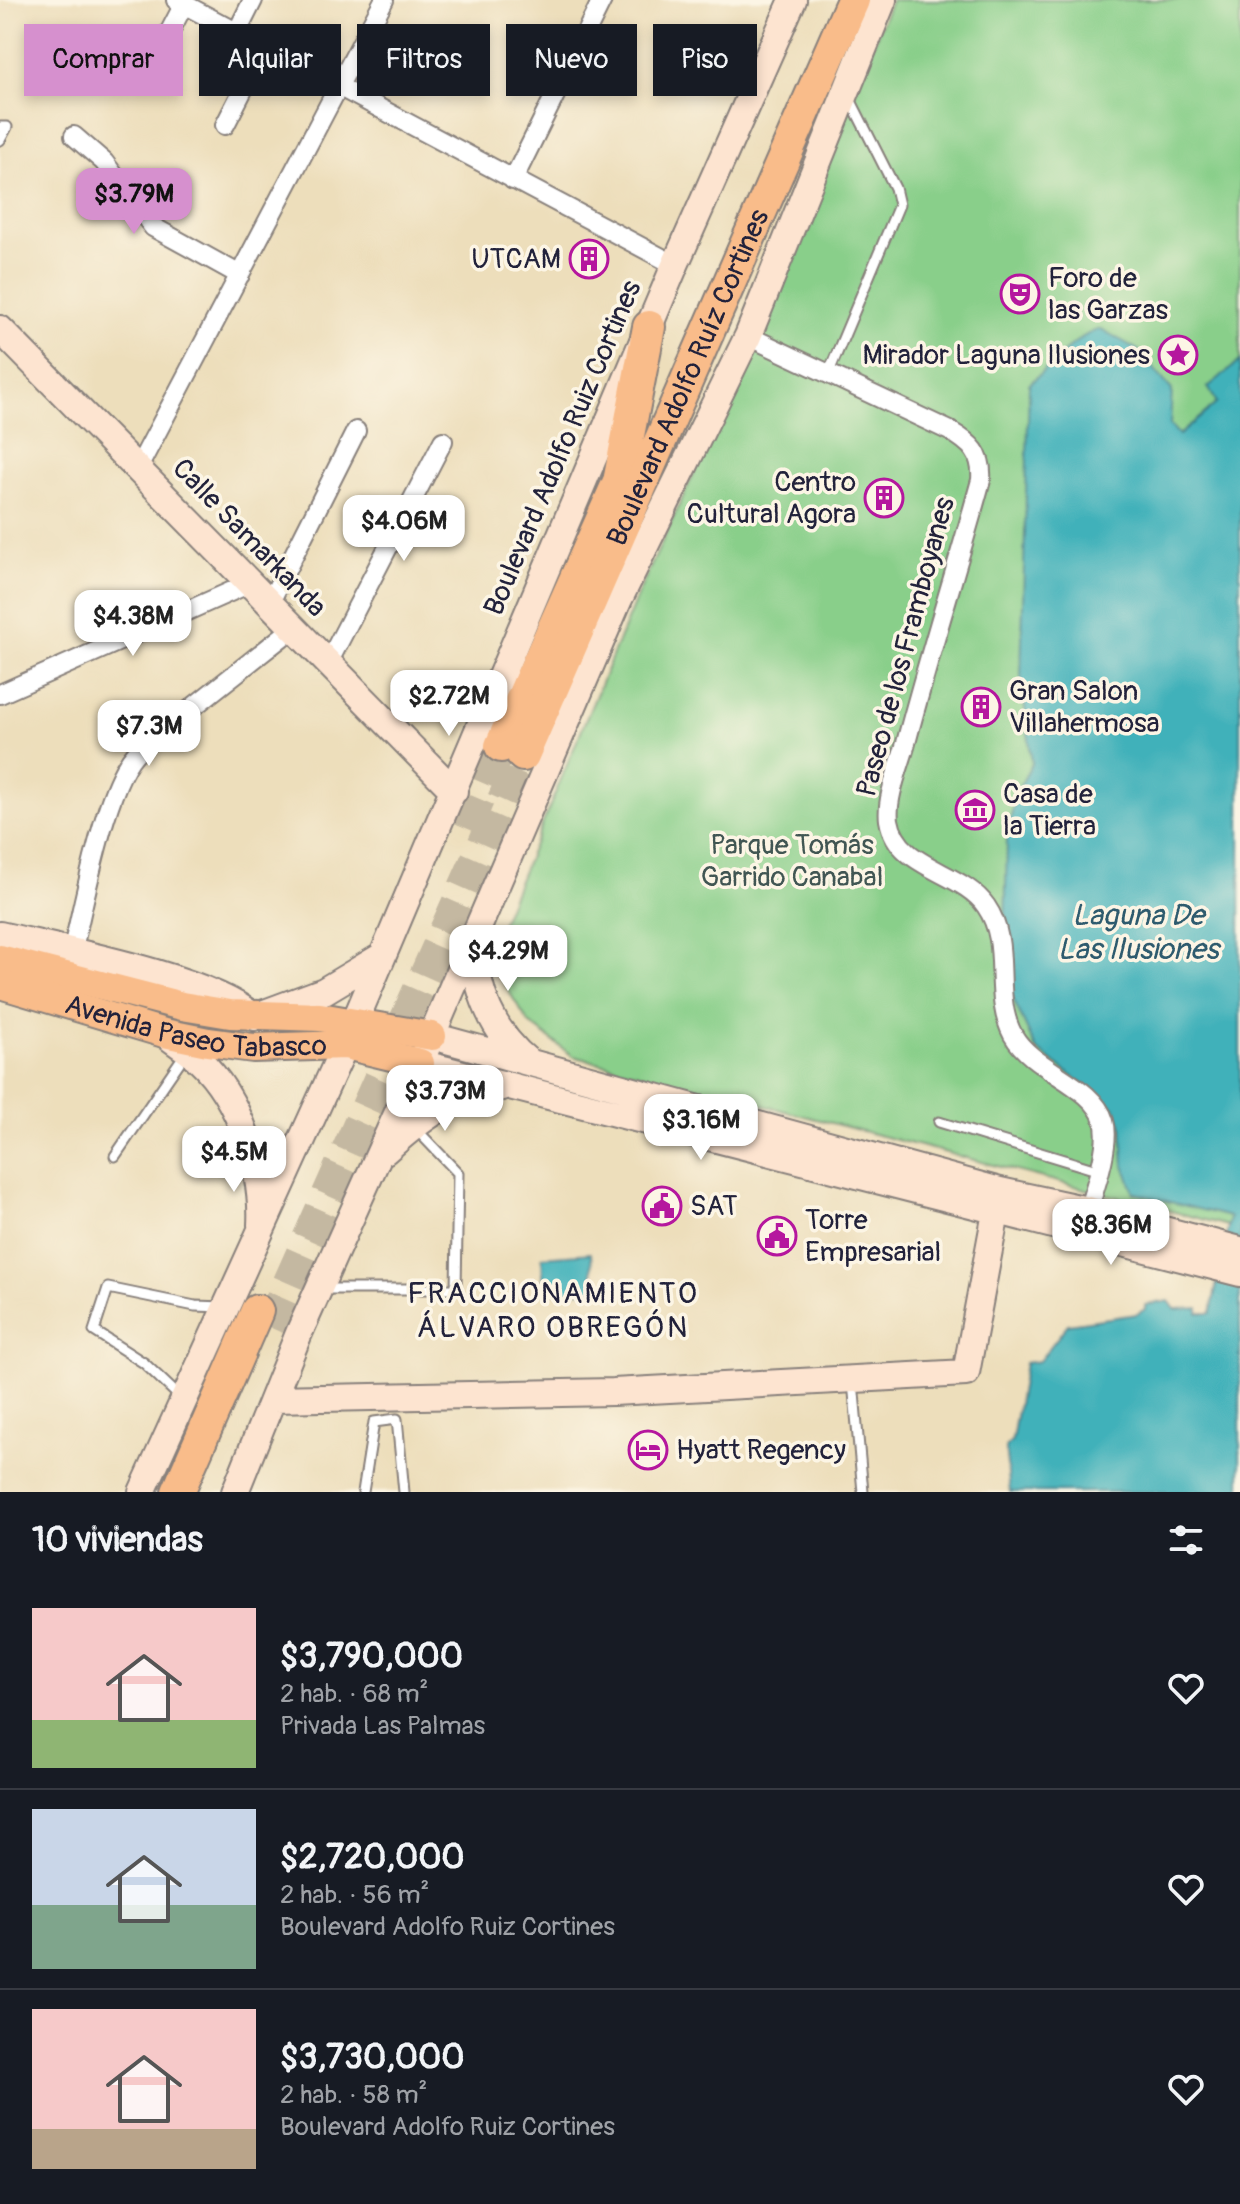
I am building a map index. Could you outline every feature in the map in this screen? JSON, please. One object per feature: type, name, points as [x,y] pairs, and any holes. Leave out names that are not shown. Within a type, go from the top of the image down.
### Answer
[{"type":"highway","name":"Boulevard Adolfo Ruíz Cortines","points":[[831,0],[620,477],[512,751],[853,0]]},
{"type":"highway","points":[[806,108],[874,0]]},
{"type":"highway","points":[[620,477],[649,327]]},
{"type":"highway","points":[[178,1492],[263,1319],[197,1492]]},
{"type":"main road","name":"Boulevard Adolfo Ruiz Cortines","points":[[142,1492],[349,1033],[675,265],[793,0]]},
{"type":"main road","points":[[235,1492],[318,1289],[432,1036],[619,599],[748,336],[883,0]]},
{"type":"main road","name":"Calle Samarkanda","points":[[0,329],[454,791]]},
{"type":"main road","points":[[476,928],[479,990],[512,1045],[533,1065]]},
{"type":"main road","name":"Avenida Paseo Tabasco","points":[[0,935],[72,952],[206,991],[240,1005],[254,1017]]},
{"type":"main road","points":[[254,1017],[324,991],[379,958]]},
{"type":"main road","name":"Avenida Paseo Tabasco","points":[[0,959],[182,1006],[349,1033],[432,1036],[1240,1273]]},
{"type":"main road","name":"Avenida Paseo Tabasco","points":[[0,984],[164,1033],[197,1047],[253,1048],[349,1033],[420,1063],[509,1086],[997,1202],[1088,1210],[1240,1250]]},
{"type":"main road","name":"Avenida Paseo Tabasco","points":[[0,994],[38,994]]},
{"type":"main road","points":[[197,1047],[196,1057],[215,1078],[238,1120],[258,1183],[261,1228]]},
{"type":"main road","points":[[374,1162],[413,1126],[461,1097],[509,1086]]},
{"type":"main road","points":[[273,1399],[637,1391],[966,1373],[997,1202]]},
{"type":"street","points":[[241,24],[253,0]]},
{"type":"street","points":[[341,81],[384,0]]},
{"type":"street","points":[[513,180],[602,0]]},
{"type":"street","points":[[170,24],[180,2],[222,24]]},
{"type":"street","points":[[341,86],[675,265]]},
{"type":"street","points":[[225,125],[240,96]]},
{"type":"street","points":[[138,468],[333,96]]},
{"type":"street","points":[[74,136],[104,162],[153,227],[240,275]]},
{"type":"street","name":"Paseo de los Framboyanes","points":[[748,336],[950,431],[969,443],[980,457],[981,480],[918,696],[889,818],[898,842],[913,858],[965,884],[985,905],[999,935],[1002,997],[1011,1032],[1029,1056],[1091,1101],[1102,1114],[1106,1125],[1100,1171],[1088,1210]]},
{"type":"street","points":[[269,604],[356,431]]},
{"type":"street","points":[[327,665],[443,441]]},
{"type":"street","points":[[0,694],[248,584]]},
{"type":"street","points":[[72,952],[113,794],[124,765],[292,629]]},
{"type":"lane","points":[[829,372],[899,205],[895,188],[847,94]]},
{"type":"lane","points":[[0,127],[7,127],[0,140]]},
{"type":"lane","points":[[115,1156],[197,1047]]},
{"type":"lane","points":[[939,1122],[1100,1171]]},
{"type":"lane","points":[[318,1289],[456,1289],[458,1173],[413,1126]]},
{"type":"lane","points":[[184,1400],[144,1363],[94,1331],[108,1288],[195,1306],[225,1307]]},
{"type":"lane","points":[[853,1378],[863,1492]]},
{"type":"lane","points":[[363,1492],[374,1422],[397,1419],[404,1492]]},
{"type":"green space","name":"Parque Tomás Garrido Canabal","points":[[891,0],[1240,0],[1240,376],[1216,414],[1184,441],[1069,348],[1061,369],[1106,1051],[1240,1229],[573,1056],[529,1023],[502,981],[500,926],[638,594],[748,357]]},
{"type":"water","name":"Laguna De Las Ilusiones","points":[[1101,329],[1138,350],[1172,390],[1170,425],[1179,435],[1217,403],[1208,387],[1240,361],[1240,1492],[1010,1492],[1005,1447],[1012,1440],[1025,1363],[1039,1361],[1068,1324],[1137,1314],[1145,1309],[1145,1305],[1169,1301],[1175,1309],[1199,1308],[1198,1313],[1211,1313],[1230,1217],[1134,1193],[1124,1165],[1122,1128],[1115,1108],[1036,1049],[1004,979],[1007,837],[1016,793],[1032,764],[1021,676],[1029,384],[1082,337]]},
{"type":"water","points":[[591,1253],[593,1290],[544,1293],[542,1257]]},
{"type":"tunnel","points":[[466,828],[501,746]]},
{"type":"tunnel","points":[[269,1327],[523,755]]},
{"type":"place","name":"UTCAM","points":[[589,259]]},
{"type":"place","name":"Foro de las Garzas","points":[[1020,294]]},
{"type":"place","name":"Mirador Laguna Ilusiones","points":[[1178,355]]},
{"type":"place","name":"Centro Cultural Agora","points":[[884,498]]},
{"type":"place","name":"Gran Salon Villahermosa","points":[[981,707]]},
{"type":"place","name":"Casa de la Tierra","points":[[975,810]]},
{"type":"place","name":"SAT","points":[[662,1206]]},
{"type":"place","name":"Torre Empresarial","points":[[777,1236]]},
{"type":"place","name":"Hyatt Regency","points":[[648,1450]]},
{"type":"district","name":"FRACCIONAMIENTO ÁLVARO OBREGÓN","points":[[553,1310]]}]
